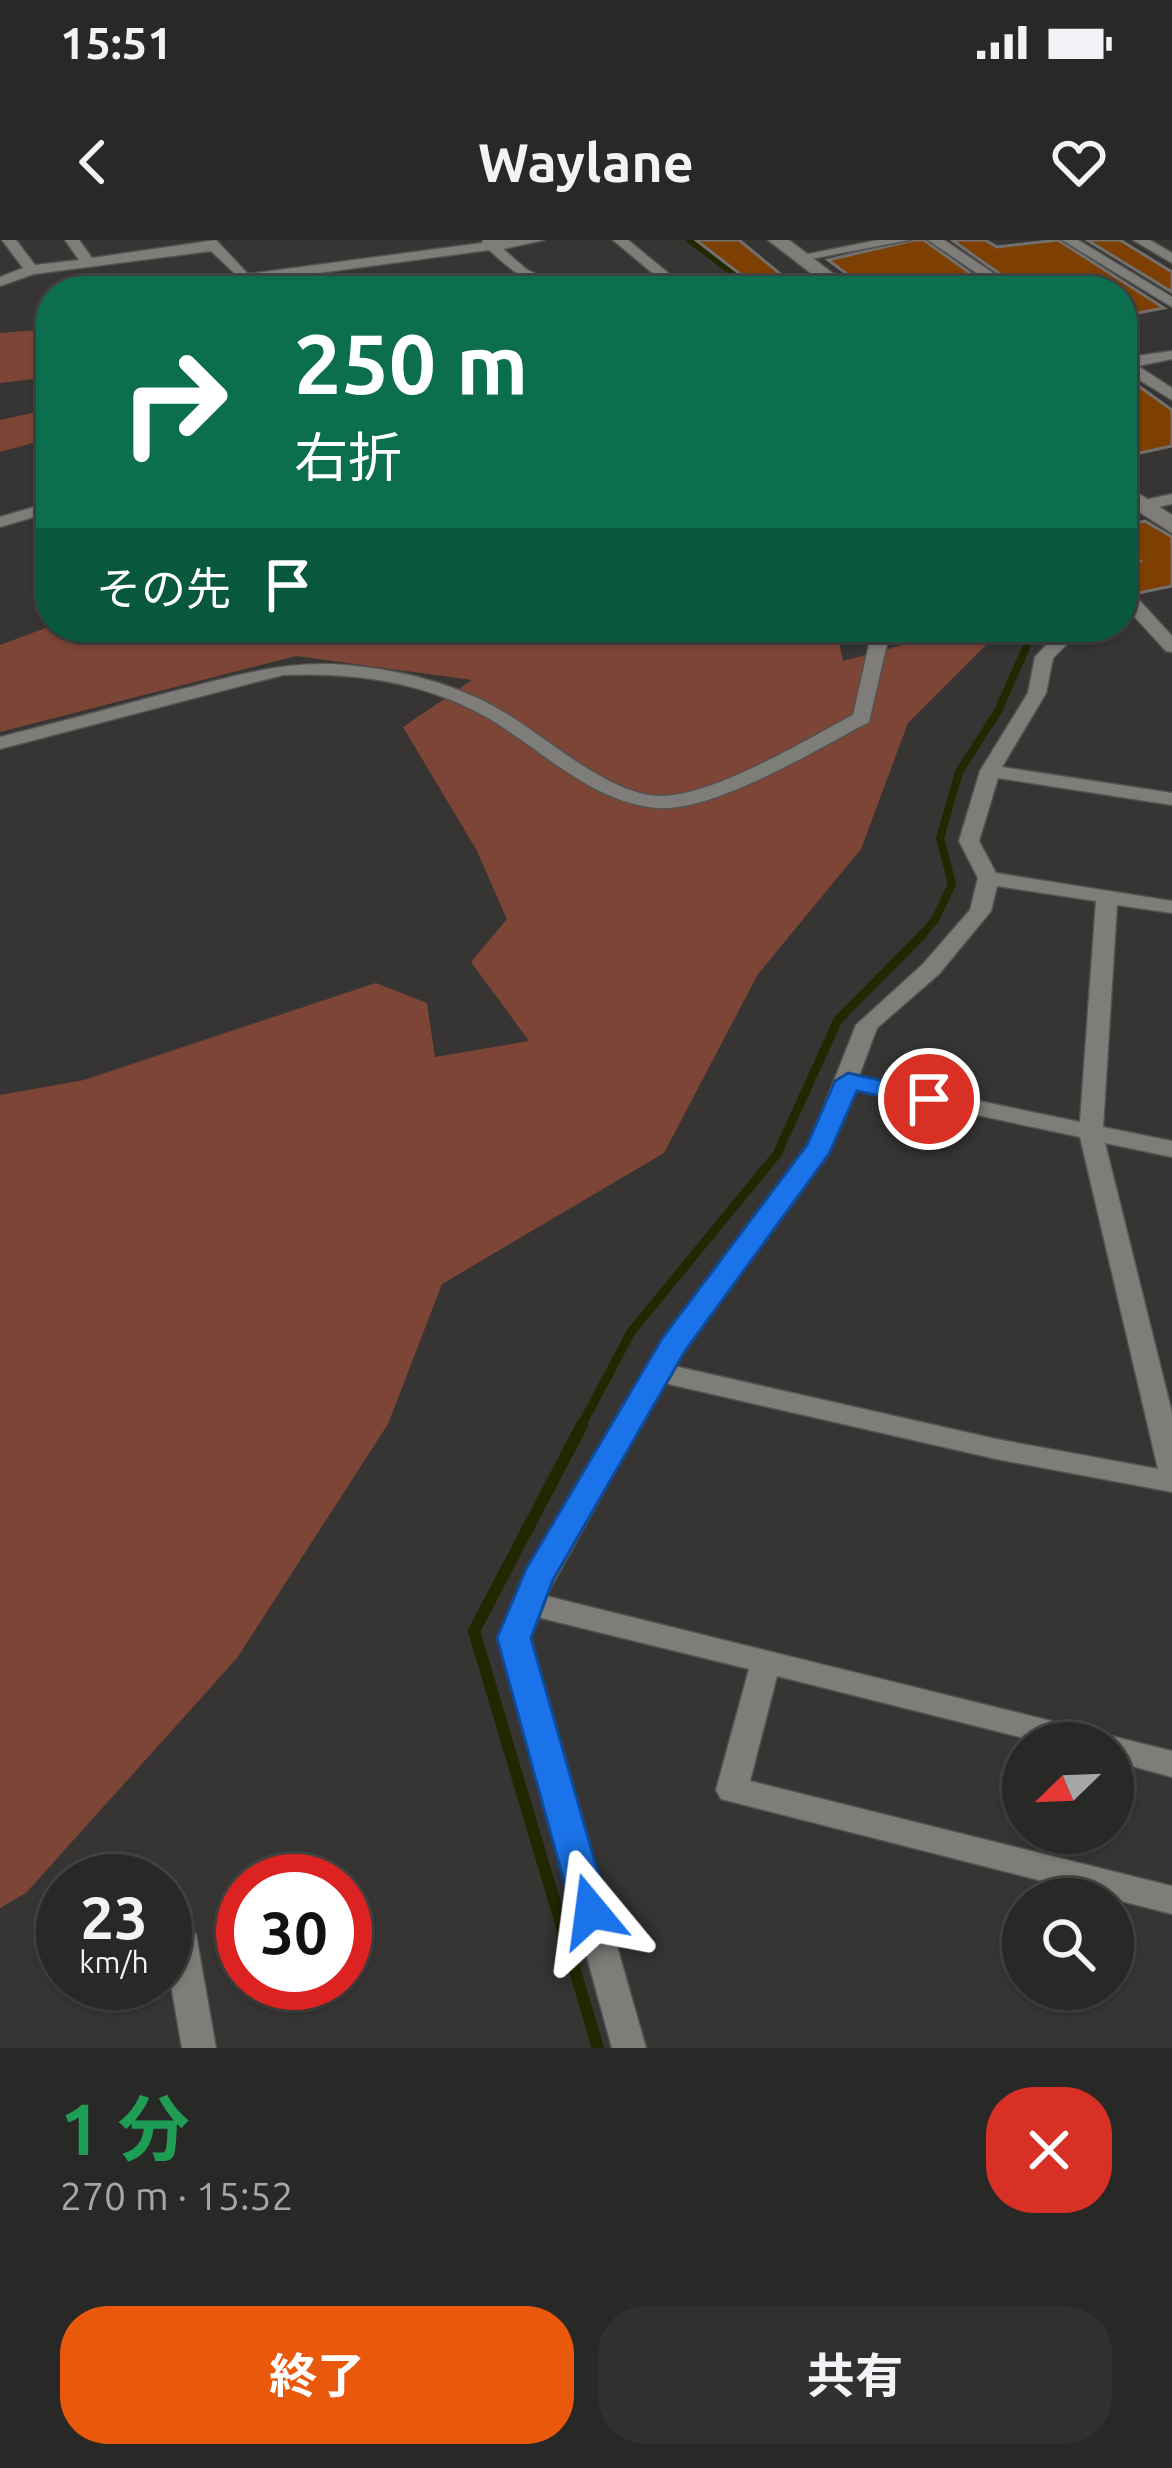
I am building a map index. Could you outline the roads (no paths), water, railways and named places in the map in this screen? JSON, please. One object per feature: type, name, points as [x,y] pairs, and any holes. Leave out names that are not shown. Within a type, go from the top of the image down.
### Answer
[{"type":"street","points":[[9,240],[31,270]]},
{"type":"street","points":[[72,240],[90,265]]},
{"type":"street","points":[[138,240],[152,256]]},
{"type":"street","points":[[266,276],[370,256],[537,240]]},
{"type":"street","points":[[620,240],[664,276]]},
{"type":"street","points":[[776,240],[826,276]]},
{"type":"street","points":[[800,256],[903,240]]},
{"type":"street","points":[[935,240],[990,276]]},
{"type":"street","points":[[1069,240],[1128,276]]},
{"type":"street","points":[[1140,240],[1172,259]]},
{"type":"street","points":[[0,282],[31,270],[152,256],[212,243],[241,276]]},
{"type":"street","points":[[490,243],[529,276]]},
{"type":"street","points":[[1137,282],[1172,303]]},
{"type":"street","points":[[1137,361],[1172,355]]},
{"type":"street","points":[[1137,373],[1172,395]]},
{"type":"street","points":[[1137,506],[1172,499]]},
{"type":"street","points":[[1137,509],[1172,526]]},
{"type":"street","points":[[0,521],[36,511]]},
{"type":"street","points":[[1137,613],[1172,647]]},
{"type":"street","points":[[0,743],[283,669],[314,667],[407,683],[472,702],[616,788],[659,802],[694,796],[862,718],[879,642]]},
{"type":"street","points":[[629,2048],[514,1638],[538,1578],[657,1372],[753,1232],[820,1148],[867,1025],[931,969],[980,911],[988,878],[969,841],[991,770],[1037,692],[1044,657],[1059,642]]},
{"type":"street","points":[[991,770],[1172,799]]},
{"type":"street","points":[[988,878],[1172,908]]},
{"type":"street","points":[[1107,899],[1091,1133],[1172,1469]]},
{"type":"street","points":[[848,1081],[1172,1149]]},
{"type":"street","points":[[657,1372],[996,1449],[1172,1482]]},
{"type":"street","points":[[529,1603],[1013,1722]]},
{"type":"street","points":[[766,1660],[732,1790],[1172,1900]]},
{"type":"street","points":[[1134,1753],[1172,1763]]},
{"type":"street","points":[[192,2008],[199,2048]]},
{"type":"waterway","points":[[689,240],[736,276]]},
{"type":"waterway","points":[[920,937],[935,920],[952,884],[940,838],[959,772],[998,711],[1029,642]]},
{"type":"waterway","points":[[580,1428],[631,1332],[777,1154],[838,1020],[923,934]]},
{"type":"waterway","points":[[582,1425],[474,1631],[598,2048]]}]
